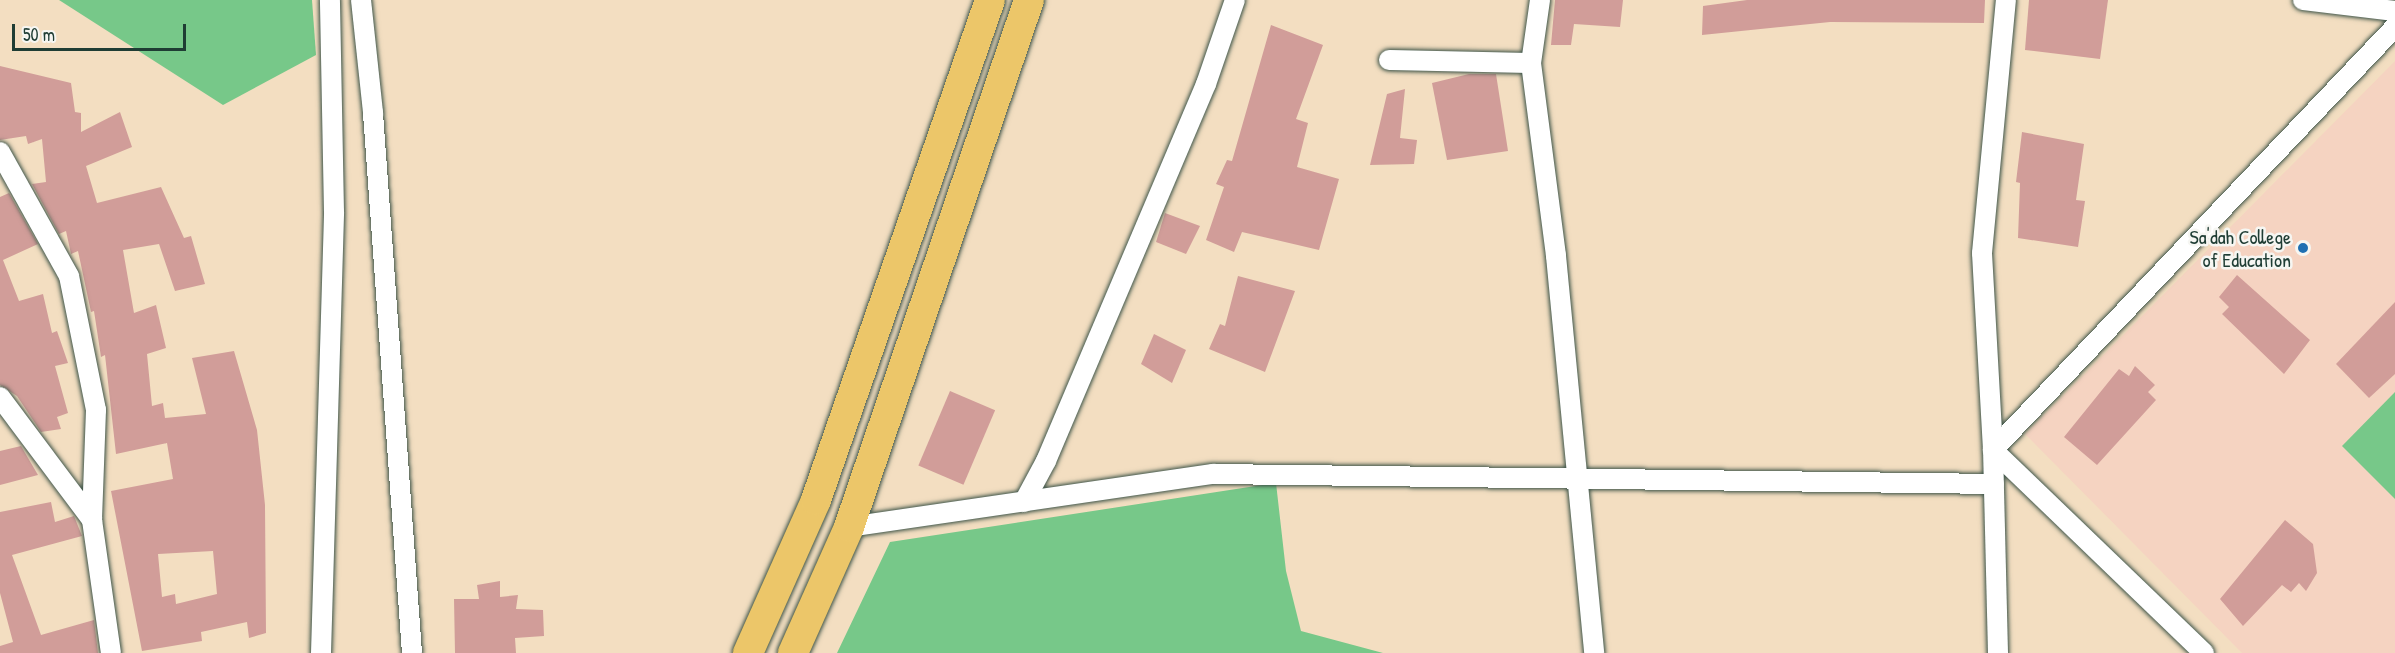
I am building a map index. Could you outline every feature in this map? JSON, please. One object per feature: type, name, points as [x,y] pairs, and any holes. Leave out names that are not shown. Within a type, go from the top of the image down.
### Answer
[{"type":"main road","points":[[748,653],[816,500],[990,0]]},
{"type":"main road","points":[[793,653],[849,527],[1029,0]]},
{"type":"street","points":[[321,653],[334,212],[330,0]]},
{"type":"street","points":[[361,0],[373,113],[412,653]]},
{"type":"street","points":[[1024,502],[1046,461],[1206,84],[1235,0]]},
{"type":"street","points":[[1540,0],[1531,63],[1556,256],[1594,653]]},
{"type":"street","points":[[1998,653],[1993,450],[1982,253],[2006,0]]},
{"type":"street","points":[[2303,0],[2395,11]]},
{"type":"street","points":[[1993,450],[2395,27]]},
{"type":"street","points":[[1389,60],[1531,63]]},
{"type":"street","points":[[0,152],[69,276],[96,410],[92,520],[111,653]]},
{"type":"street","points":[[0,397],[92,520]]},
{"type":"street","points":[[1993,450],[2204,653]]},
{"type":"street","points":[[849,527],[1213,474],[1994,484]]},
{"type":"shaded area","name":"Sa'dah College of Education","points":[[2395,61],[2395,653],[2242,653],[2025,434]]},
{"type":"green space","points":[[59,0],[312,0],[316,55],[223,105]]},
{"type":"green space","points":[[2395,392],[2395,499],[2342,446]]},
{"type":"green space","points":[[1276,483],[1286,571],[1301,631],[1383,653],[837,653],[890,542]]},
{"type":"building","points":[[1555,0],[1623,0],[1620,27],[1574,24],[1571,45],[1551,45]]},
{"type":"building","points":[[1747,0],[1985,0],[1984,23],[1830,22],[1702,35],[1703,6]]},
{"type":"building","points":[[2029,0],[2108,0],[2100,59],[2025,50]]},
{"type":"building","points":[[1271,25],[1323,45],[1296,119],[1308,123],[1297,167],[1339,179],[1319,250],[1242,232],[1234,252],[1206,240],[1224,187],[1216,184],[1227,160],[1232,161]]},
{"type":"building","points":[[0,66],[71,83],[75,112],[81,113],[81,132],[120,112],[132,147],[86,166],[97,203],[161,187],[184,238],[191,236],[205,284],[175,291],[159,244],[123,250],[134,313],[156,305],[166,348],[147,354],[152,406],[163,403],[165,418],[206,414],[192,358],[234,351],[257,430],[265,505],[266,633],[249,638],[247,622],[201,632],[202,641],[142,651],[111,491],[173,479],[167,443],[116,454],[105,355],[101,357],[94,311],[91,312],[78,251],[71,254],[66,231],[59,234],[32,184],[46,182],[42,139],[28,144],[26,136],[0,140]],"holes":[[[213,551],[217,594],[176,604],[175,594],[162,597],[158,554]]]},
{"type":"building","points":[[1469,74],[1496,74],[1508,151],[1447,160],[1432,83]]},
{"type":"building","points":[[1405,89],[1400,138],[1417,140],[1414,164],[1370,165],[1387,94]]},
{"type":"building","points":[[2022,132],[2084,144],[2076,200],[2085,201],[2078,247],[2018,238],[2020,183],[2016,182]]},
{"type":"building","points":[[9,193],[38,244],[3,260],[19,301],[43,294],[52,333],[57,331],[68,363],[55,366],[68,413],[57,417],[61,429],[41,432],[17,396],[0,385],[0,197]]},
{"type":"building","points":[[1165,213],[1200,226],[1186,254],[1156,242]]},
{"type":"building","points":[[2237,275],[2310,340],[2284,374],[2222,314],[2229,307],[2219,297]]},
{"type":"building","points":[[1238,276],[1295,291],[1265,372],[1209,349],[1220,324],[1225,326]]},
{"type":"building","points":[[2395,302],[2395,374],[2369,398],[2336,364]]},
{"type":"building","points":[[1154,334],[1186,350],[1172,383],[1141,364]]},
{"type":"building","points":[[2135,366],[2155,385],[2148,392],[2156,400],[2097,465],[2064,437],[2119,369],[2129,376]]},
{"type":"building","points":[[950,391],[995,410],[963,485],[918,466]]},
{"type":"building","points":[[21,446],[38,475],[0,485],[0,451]]},
{"type":"building","points":[[51,502],[55,522],[74,516],[82,536],[12,555],[41,635],[94,620],[98,653],[0,653],[0,646],[13,642],[0,593],[0,512]]},
{"type":"building","points":[[2285,520],[2313,544],[2317,573],[2306,591],[2299,583],[2291,592],[2282,585],[2243,626],[2220,599]]},
{"type":"building","points":[[500,581],[500,597],[518,595],[516,609],[543,610],[544,636],[515,638],[516,653],[455,653],[454,599],[479,599],[477,585]]},
{"type":"place","name":"Sa'dah College of Education","points":[[2303,248]]}]
